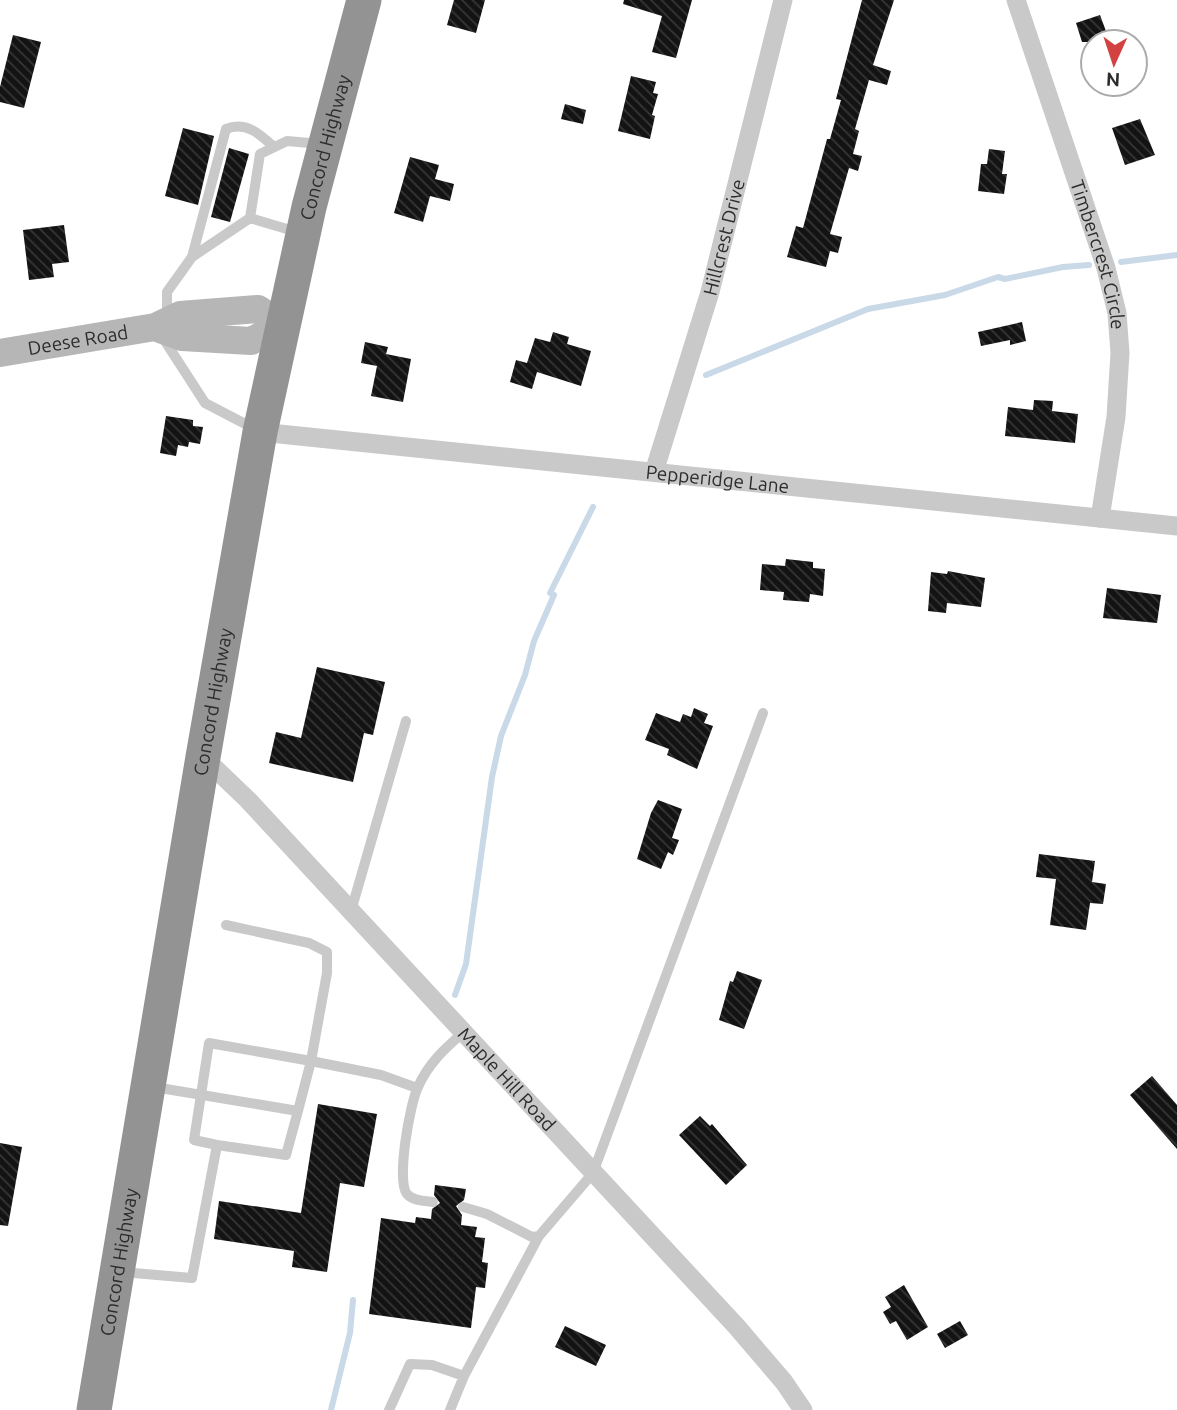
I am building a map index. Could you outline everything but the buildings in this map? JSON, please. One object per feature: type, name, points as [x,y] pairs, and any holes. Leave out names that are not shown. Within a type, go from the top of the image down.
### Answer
[{"type":"highway","name":"Concord Highway","points":[[94,1410],[150,1086],[202,757],[260,432],[302,234],[364,0]]},
{"type":"street","name":"Hillcrest Drive","points":[[654,472],[710,292],[783,0]]},
{"type":"street","name":"Timbercrest Circle","points":[[1016,0],[1107,268],[1117,313],[1119,384],[1100,518]]},
{"type":"street","name":"Deese Road","points":[[0,354],[161,324],[180,315],[258,309],[282,325]]},
{"type":"street","name":"Pepperidge Lane","points":[[260,432],[1177,526]]},
{"type":"street","name":"Maple Hill Road","points":[[202,757],[248,800],[762,1354],[803,1410]]},
{"type":"lane","points":[[192,257],[226,129],[241,126],[259,133],[274,147]]},
{"type":"lane","points":[[260,432],[205,403],[161,324],[167,292],[192,257],[250,218],[260,153],[287,141],[325,144]]},
{"type":"lane","points":[[250,218],[302,234]]},
{"type":"lane","points":[[450,1410],[464,1376],[539,1236],[593,1173],[764,713]]},
{"type":"lane","points":[[351,911],[407,721]]},
{"type":"lane","points":[[226,925],[309,943],[327,952],[327,973],[311,1061],[286,1155],[194,1140],[209,1043],[311,1061],[382,1075],[417,1087]]},
{"type":"lane","points":[[433,1202],[408,1195],[401,1179],[417,1087],[438,1054],[464,1032]]},
{"type":"lane","points":[[150,1086],[298,1111]]},
{"type":"lane","points":[[118,1272],[192,1278],[217,1145]]},
{"type":"lane","points":[[463,1207],[487,1214],[532,1237],[539,1236]]},
{"type":"lane","points":[[389,1410],[410,1364],[432,1365],[464,1376]]},
{"type":"waterway","points":[[1121,262],[1177,255]]},
{"type":"waterway","points":[[706,375],[868,309],[945,295],[998,277],[1005,279],[1063,267],[1089,265]]},
{"type":"waterway","points":[[455,995],[466,964],[492,777],[501,736],[525,675],[534,641],[554,595],[550,593],[593,507]]},
{"type":"waterway","points":[[331,1410],[350,1333],[353,1300]]}]
